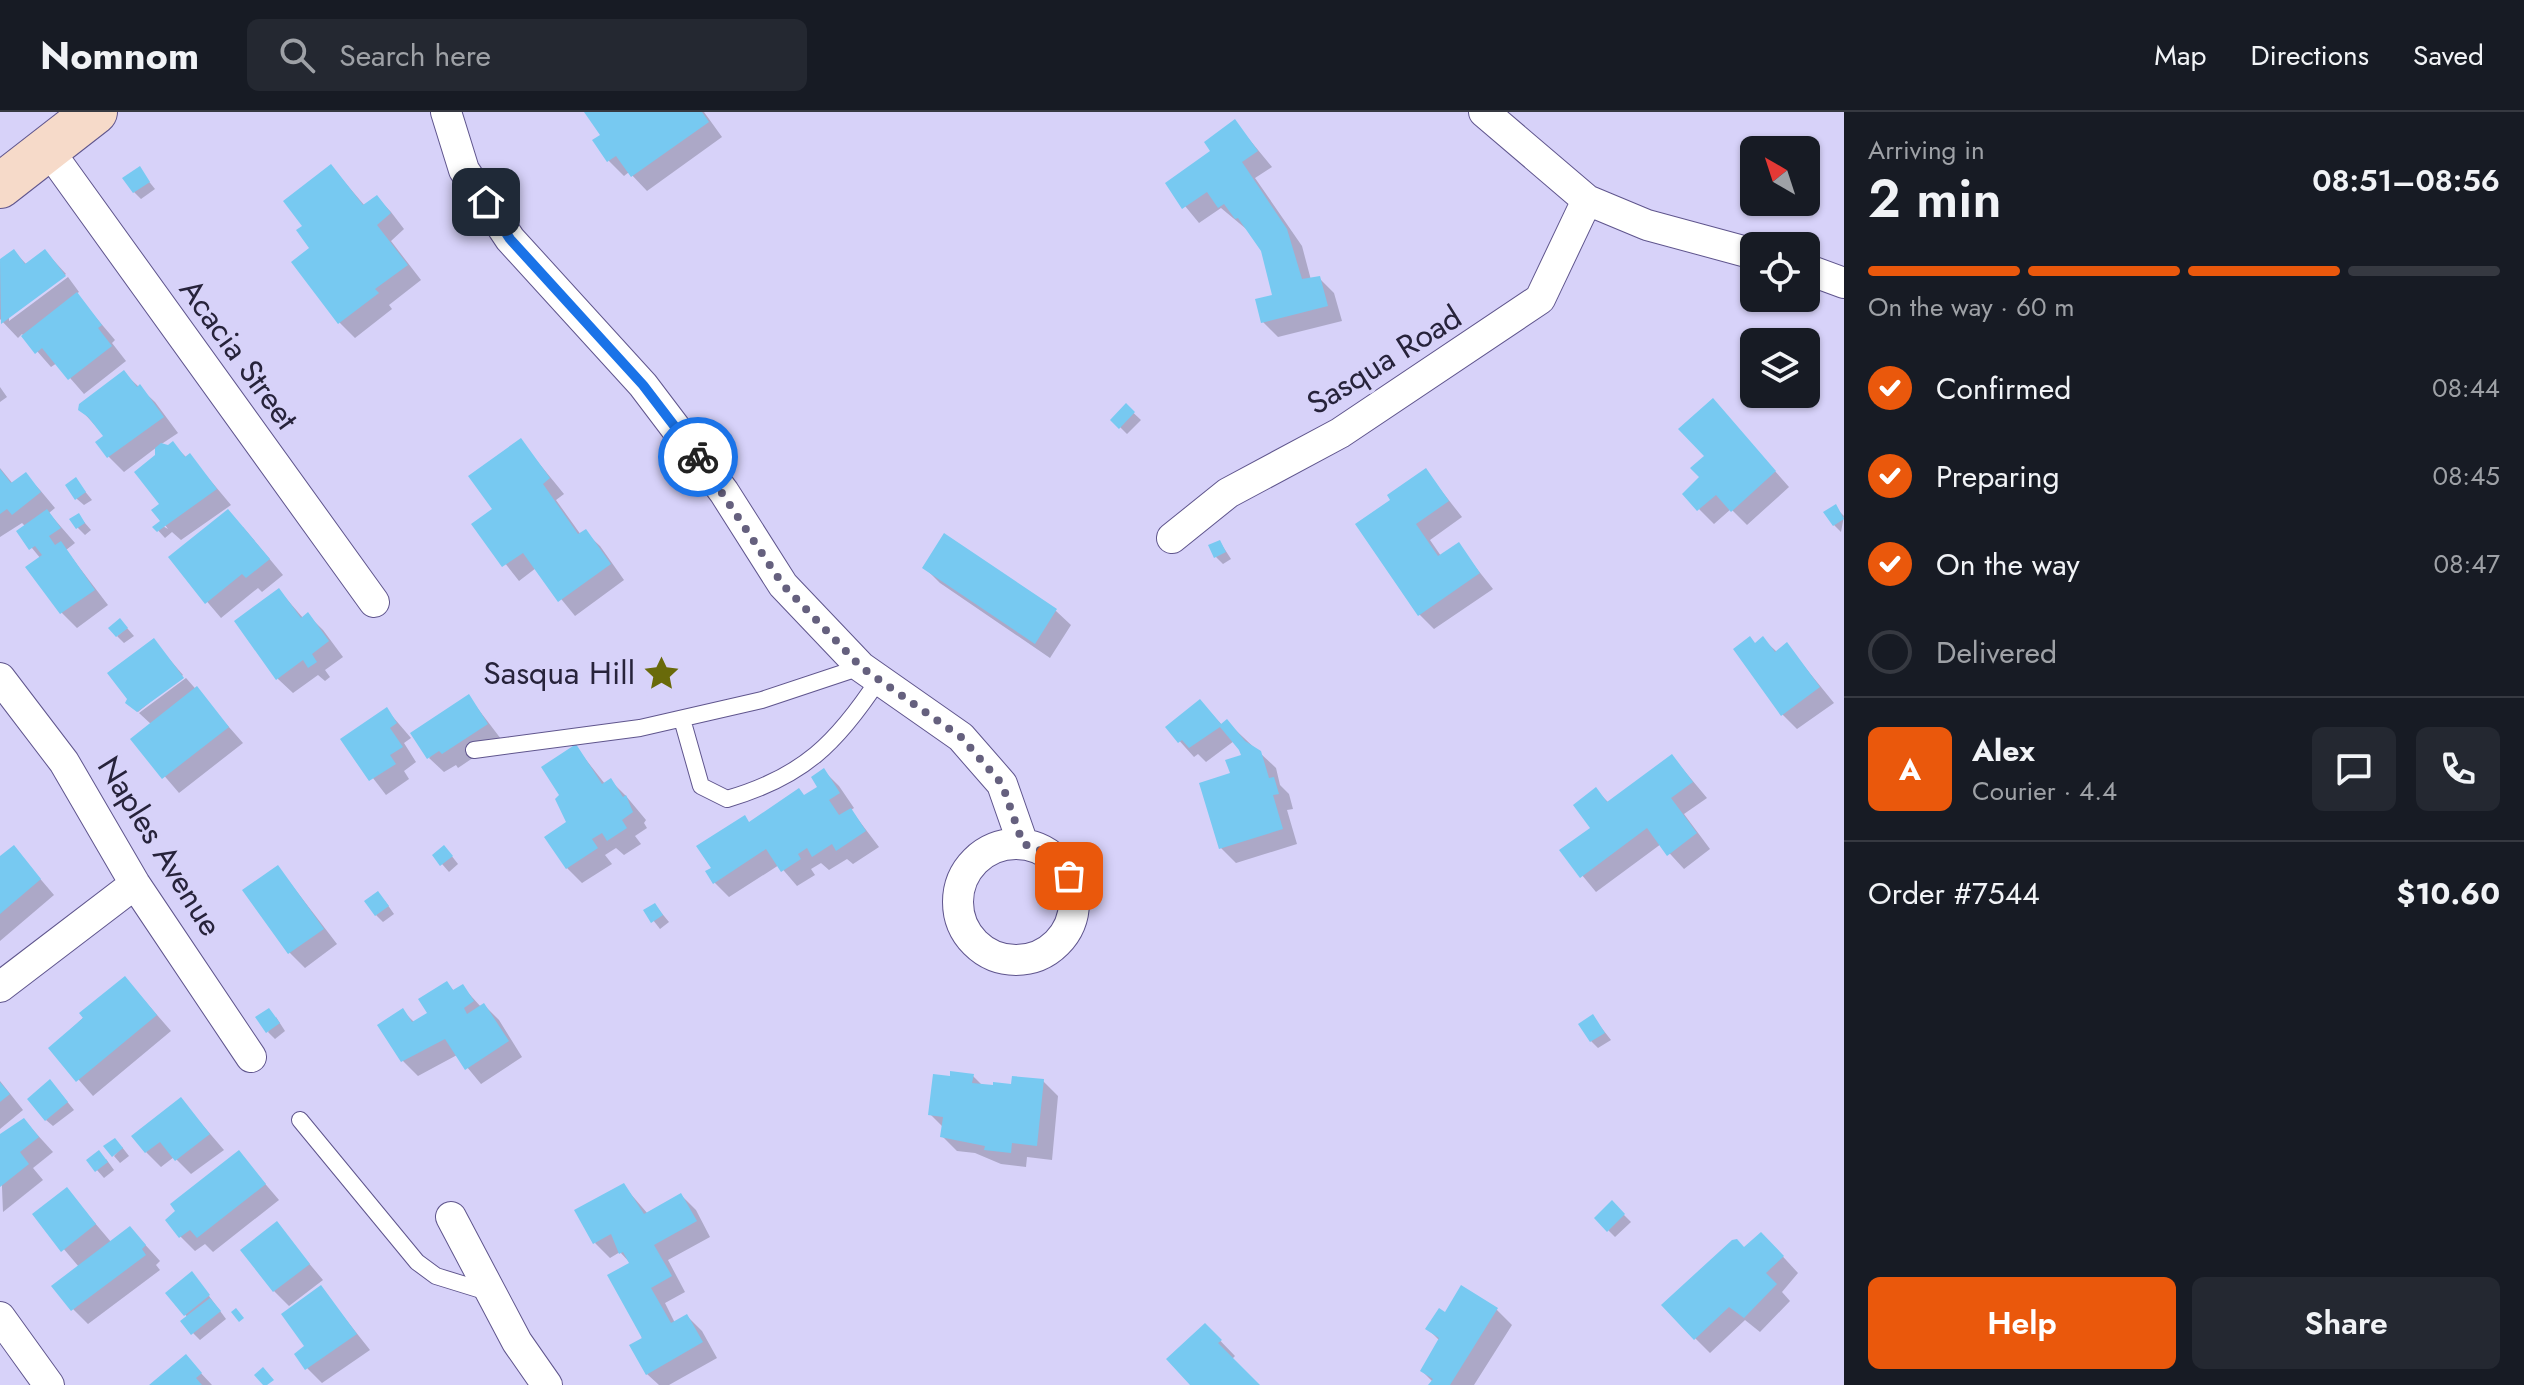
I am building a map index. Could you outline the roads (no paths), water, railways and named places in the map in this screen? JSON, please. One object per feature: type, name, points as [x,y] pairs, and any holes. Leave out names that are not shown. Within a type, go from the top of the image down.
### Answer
[{"type":"main road","points":[[0,186],[95,112]]},
{"type":"street","points":[[446,112],[464,170],[510,239],[643,385],[724,492],[783,585],[870,673],[961,737],[992,772],[1002,784],[1023,844]]},
{"type":"street","points":[[1484,112],[1587,200],[1647,225],[1740,250]]},
{"type":"street","name":"Acacia Street","points":[[47,148],[374,602]]},
{"type":"street","name":"Sasqua Road","points":[[1172,538],[1228,493],[1340,433],[1540,299],[1587,200]]},
{"type":"street","points":[[1820,274],[1844,283]]},
{"type":"street","name":"Naples Avenue","points":[[0,678],[64,762],[135,884],[251,1057]]},
{"type":"street","points":[[0,987],[135,884]]},
{"type":"street","points":[[451,1217],[517,1342],[547,1385]]},
{"type":"street","points":[[0,1317],[49,1385]]},
{"type":"lane","points":[[474,750],[640,728],[870,673]]},
{"type":"lane","points":[[682,719],[701,786],[727,799],[759,790],[817,755],[846,728],[870,673]]},
{"type":"lane","points":[[300,1120],[417,1262],[436,1276],[491,1293]]},
{"type":"place","name":"Sasqua Hill","points":[[661,673]]}]
